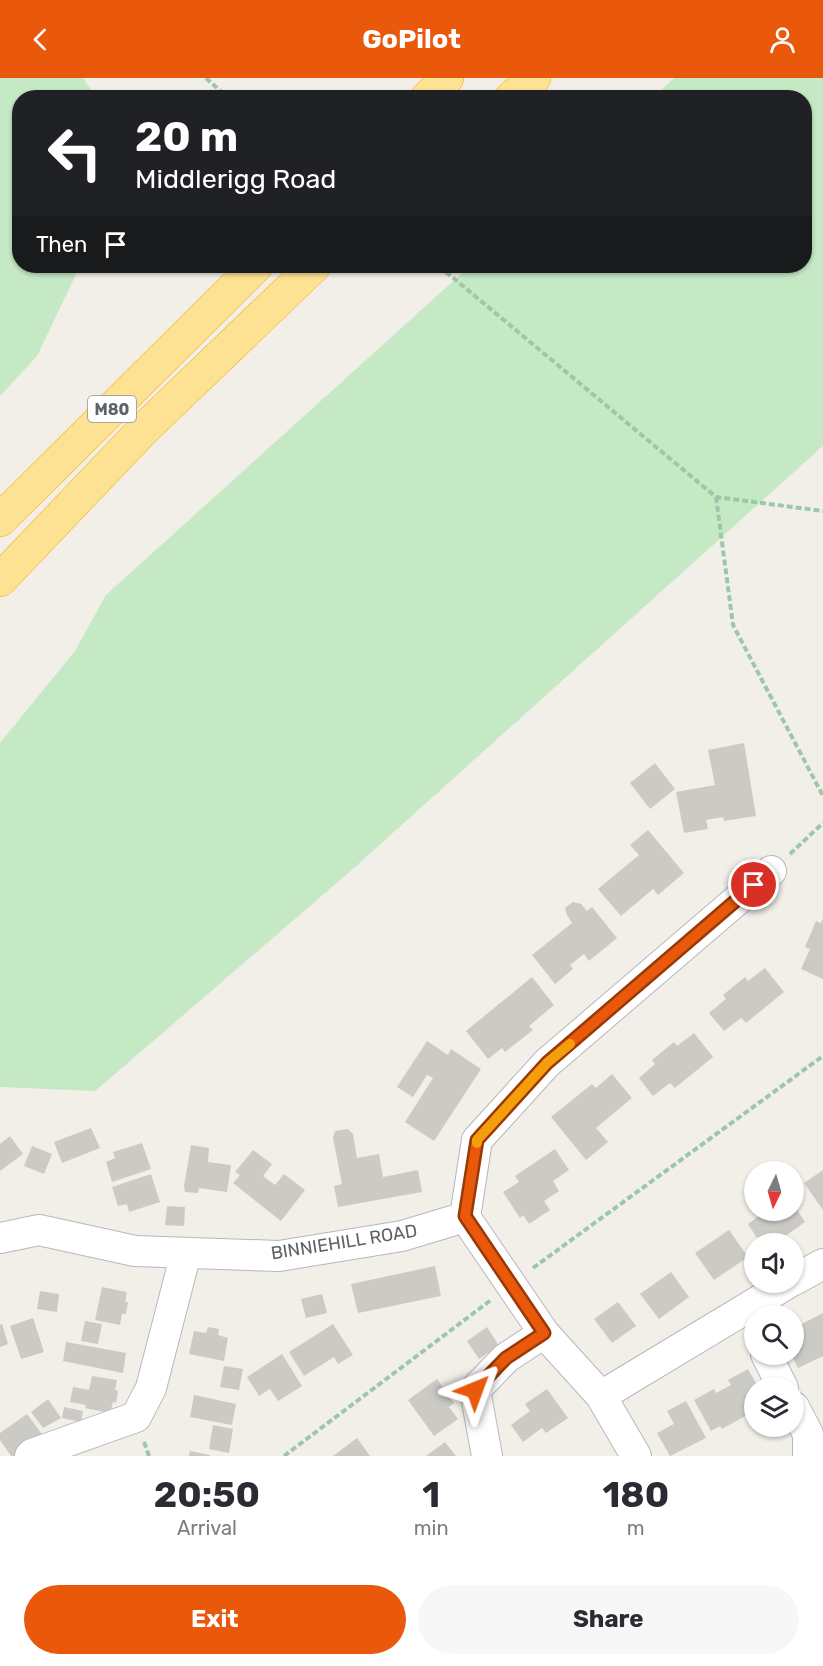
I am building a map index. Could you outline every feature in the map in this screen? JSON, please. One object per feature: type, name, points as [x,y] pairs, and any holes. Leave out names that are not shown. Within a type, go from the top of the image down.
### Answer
[{"type":"highway","points":[[429,90],[440,78]]},
{"type":"highway","points":[[435,90],[447,78]]},
{"type":"highway","points":[[501,90],[513,78]]},
{"type":"highway","points":[[520,90],[534,78]]},
{"type":"highway","name":"M80","points":[[0,520],[249,273]]},
{"type":"highway","name":"M80","points":[[0,580],[144,429],[307,273]]},
{"type":"highway","points":[[254,322],[311,273]]},
{"type":"street","points":[[636,1456],[601,1396],[544,1333],[465,1216],[477,1140],[547,1063],[771,871]]},
{"type":"street","name":"BINNIEHILL ROAD","points":[[0,1238],[39,1230],[135,1251],[279,1256],[402,1236],[465,1216]]},
{"type":"street","points":[[30,1456],[136,1417],[151,1388],[186,1253]]},
{"type":"street","points":[[804,1274],[823,1263]]},
{"type":"street","points":[[766,1305],[779,1293]]},
{"type":"street","points":[[601,1396],[744,1323]]},
{"type":"street","points":[[487,1456],[475,1390],[506,1358],[544,1333]]},
{"type":"street","points":[[804,1426],[808,1434],[808,1456]]},
{"type":"path","points":[[206,78],[219,90]]},
{"type":"path","points":[[448,273],[716,497],[823,511]]},
{"type":"path","points":[[716,497],[733,625],[823,796]]},
{"type":"path","points":[[771,871],[823,823]]},
{"type":"path","points":[[284,1456],[511,1284],[823,1056]]},
{"type":"green space","points":[[0,78],[83,78],[91,90],[12,90],[12,273],[77,273],[37,356],[0,396]]},
{"type":"green space","points":[[674,78],[823,78],[823,446],[346,875],[95,1091],[0,1087],[0,743],[75,651],[106,595],[462,273],[812,273],[812,90],[661,90]]},
{"type":"building","points":[[744,743],[756,816],[724,821],[723,817],[706,820],[708,829],[684,833],[676,792],[715,785],[708,750]]},
{"type":"building","points":[[655,763],[675,789],[650,809],[630,783]]},
{"type":"building","points":[[648,830],[684,873],[658,895],[653,889],[621,916],[598,889],[639,855],[630,845]]},
{"type":"building","points":[[573,902],[581,904],[587,911],[592,907],[617,938],[589,961],[584,954],[570,965],[573,969],[555,984],[532,955],[572,923],[565,908]]},
{"type":"building","points":[[823,918],[823,979],[801,969],[810,949],[805,947],[816,921],[821,923]]},
{"type":"building","points":[[765,968],[784,992],[746,1023],[741,1018],[724,1031],[709,1013],[726,999],[723,995],[745,977],[748,981]]},
{"type":"building","points":[[532,977],[554,1005],[529,1026],[533,1030],[505,1052],[502,1048],[488,1059],[466,1031]]},
{"type":"building","points":[[694,1033],[713,1057],[675,1088],[670,1083],[653,1096],[639,1078],[655,1064],[652,1060],[674,1042],[677,1046]]},
{"type":"building","points":[[427,1041],[448,1055],[451,1049],[481,1069],[434,1141],[405,1122],[433,1078],[427,1075],[413,1097],[397,1087]]},
{"type":"building","points":[[612,1074],[632,1098],[596,1128],[608,1142],[586,1160],[551,1117],[592,1084],[596,1088]]},
{"type":"building","points":[[91,1128],[100,1148],[62,1163],[54,1142]]},
{"type":"building","points":[[348,1129],[353,1134],[357,1158],[379,1154],[383,1177],[418,1170],[422,1192],[338,1207],[334,1186],[342,1184],[333,1138],[335,1131]]},
{"type":"building","points":[[10,1136],[23,1154],[0,1171],[0,1144]]},
{"type":"building","points":[[142,1143],[151,1169],[112,1182],[106,1162],[115,1158],[113,1152]]},
{"type":"building","points":[[191,1145],[209,1148],[208,1162],[231,1165],[227,1192],[199,1188],[198,1193],[185,1192]]},
{"type":"building","points":[[32,1146],[52,1154],[44,1174],[24,1166]]},
{"type":"building","points":[[555,1149],[569,1170],[553,1181],[559,1191],[544,1201],[550,1210],[529,1224],[523,1215],[520,1218],[503,1192],[519,1182],[515,1176]]},
{"type":"building","points":[[253,1150],[272,1164],[263,1176],[275,1185],[284,1174],[305,1190],[281,1221],[233,1183],[240,1175],[235,1172]]},
{"type":"building","points":[[823,1170],[823,1210],[804,1183]]},
{"type":"building","points":[[151,1174],[160,1202],[129,1212],[127,1204],[118,1206],[112,1187]]},
{"type":"building","points":[[167,1206],[185,1207],[184,1226],[165,1225]]},
{"type":"building","points":[[752,1221],[805,1222],[790,1233],[754,1233],[748,1224]]},
{"type":"building","points":[[729,1230],[744,1251],[744,1260],[714,1280],[695,1253]]},
{"type":"building","points":[[435,1266],[441,1296],[358,1313],[351,1284]]},
{"type":"building","points":[[671,1272],[689,1297],[659,1319],[640,1294]]},
{"type":"building","points":[[102,1287],[127,1292],[126,1314],[122,1314],[120,1325],[95,1320]]},
{"type":"building","points":[[40,1291],[59,1294],[57,1312],[37,1309]]},
{"type":"building","points":[[322,1294],[327,1313],[306,1318],[301,1299]]},
{"type":"building","points":[[618,1302],[636,1326],[612,1343],[594,1319]]},
{"type":"building","points":[[823,1313],[823,1356],[798,1368],[796,1365],[804,1365],[804,1323]]},
{"type":"building","points":[[33,1318],[44,1352],[21,1359],[10,1326]]},
{"type":"building","points":[[85,1321],[102,1324],[98,1344],[81,1341]]},
{"type":"building","points":[[2,1324],[8,1344],[0,1347],[0,1325]]},
{"type":"building","points":[[333,1324],[353,1355],[338,1364],[334,1357],[304,1376],[289,1352]]},
{"type":"building","points":[[208,1327],[219,1329],[218,1335],[228,1338],[224,1361],[189,1354],[194,1331],[206,1333]]},
{"type":"building","points":[[487,1327],[499,1346],[479,1359],[467,1341]]},
{"type":"building","points":[[66,1342],[126,1353],[123,1373],[63,1361]]},
{"type":"building","points":[[282,1354],[302,1386],[278,1401],[270,1389],[259,1396],[247,1377]]},
{"type":"building","points":[[224,1366],[243,1369],[239,1390],[220,1387]]},
{"type":"building","points":[[748,1369],[753,1377],[744,1377],[744,1417],[722,1429],[720,1426],[711,1431],[694,1400],[714,1389],[716,1393],[731,1385],[728,1380]]},
{"type":"building","points":[[92,1376],[117,1380],[116,1403],[113,1402],[110,1413],[85,1408],[86,1405],[70,1402],[73,1387],[89,1390]]},
{"type":"building","points":[[437,1379],[454,1403],[449,1407],[458,1419],[434,1436],[408,1400]]},
{"type":"building","points":[[547,1389],[568,1418],[546,1433],[542,1428],[523,1442],[511,1425],[530,1411],[525,1404]]},
{"type":"building","points":[[194,1395],[236,1404],[232,1425],[190,1417]]},
{"type":"building","points":[[48,1399],[61,1418],[43,1428],[31,1412]]},
{"type":"building","points":[[686,1401],[706,1438],[670,1456],[657,1433],[674,1424],[667,1411]]},
{"type":"building","points":[[64,1407],[83,1411],[81,1422],[62,1418]]},
{"type":"building","points":[[27,1414],[45,1438],[21,1456],[11,1456],[0,1440],[0,1433]]},
{"type":"building","points":[[213,1425],[233,1429],[229,1453],[209,1449]]},
{"type":"building","points":[[357,1438],[370,1456],[333,1456]]},
{"type":"building","points":[[445,1442],[456,1456],[426,1456]]},
{"type":"building","points":[[190,1451],[210,1455],[210,1456],[189,1456]]},
{"type":"slow traffic","points":[[477,1143],[477,1140],[547,1063],[570,1044]]},
{"type":"route","points":[[475,1390],[506,1358],[544,1333],[465,1216],[477,1140],[547,1063],[754,885]]}]
